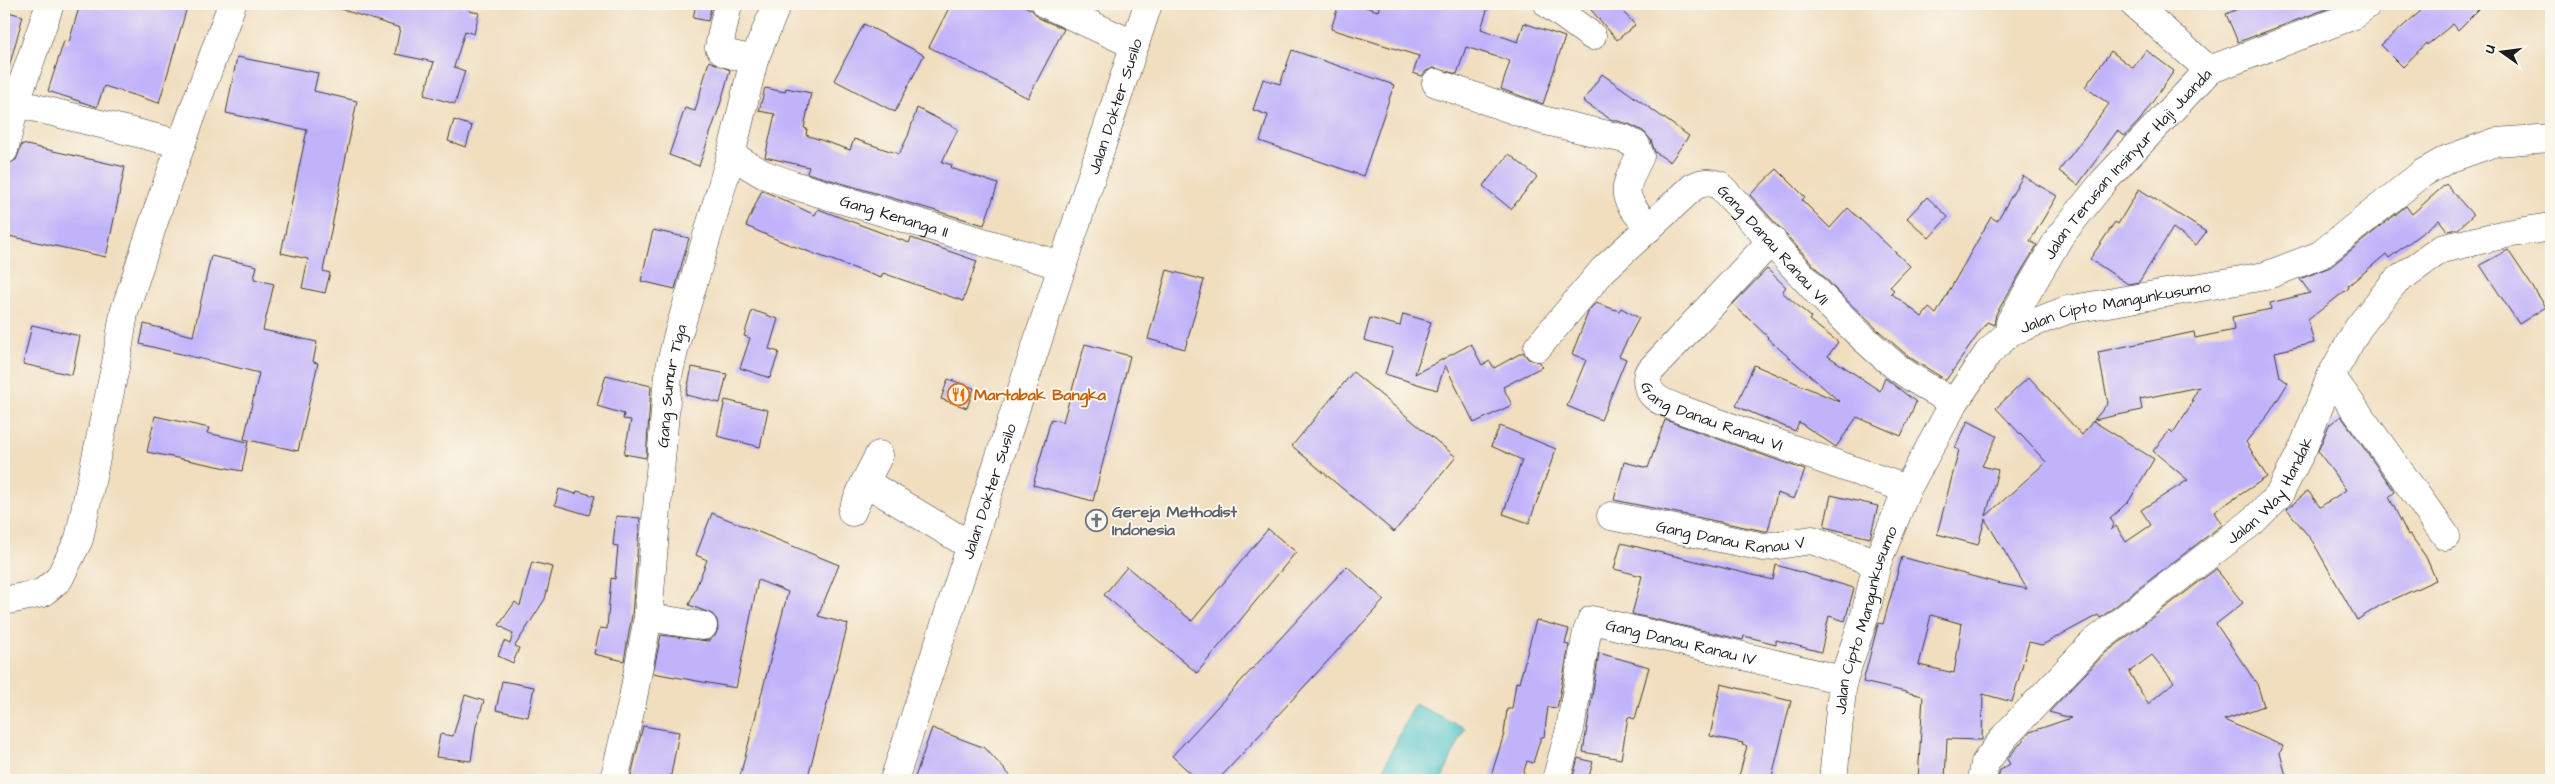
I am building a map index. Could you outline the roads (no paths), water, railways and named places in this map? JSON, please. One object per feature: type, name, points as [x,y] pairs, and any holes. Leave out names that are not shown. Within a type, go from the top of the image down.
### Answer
[{"type":"street","points":[[4,150],[10,101],[50,4]]},
{"type":"street","points":[[4,601],[42,593],[58,579],[79,539],[116,364],[124,313],[181,144],[232,4]]},
{"type":"street","points":[[728,4],[719,47],[724,53],[754,60]]},
{"type":"street","name":"Gang Sumur Tiga","points":[[614,780],[632,703],[648,617],[668,376],[680,328],[731,155],[754,60],[777,4]]},
{"type":"street","points":[[1046,4],[1134,45]]},
{"type":"street","name":"Jalan Dokter Susilo","points":[[894,780],[1148,4]]},
{"type":"street","points":[[1548,4],[1592,36]]},
{"type":"street","points":[[2134,4],[2209,70]]},
{"type":"street","name":"Jalan Terusan Insinyur Haji Juanda","points":[[2010,332],[2010,322],[2060,236],[2105,180],[2209,70],[2352,16],[2368,4]]},
{"type":"street","points":[[1436,83],[1542,120],[1625,139],[1636,145],[1640,156],[1626,183],[1629,203],[1649,228]]},
{"type":"street","points":[[10,101],[181,144]]},
{"type":"street","name":"Jalan Cipto Mangunkusumo","points":[[1833,780],[1843,680],[1864,615],[1877,563],[1907,489],[1954,403],[1988,353],[2010,332],[2067,310],[2265,276],[2320,255],[2423,173],[2448,159],[2496,142],[2551,138]]},
{"type":"street","name":"Gang Kenanga II","points":[[731,155],[763,174],[793,185],[1063,266]]},
{"type":"street","name":"Gang Danau Ranau VII","points":[[1538,347],[1603,270],[1693,187],[1701,183],[1712,182],[1719,185],[1772,240],[1830,308],[1894,365],[1954,403]]},
{"type":"street","name":"Jalan Way Handak","points":[[1982,780],[1986,763],[2005,736],[2094,642],[2252,522],[2279,495],[2303,448],[2331,376],[2358,328],[2394,283],[2441,249],[2506,234],[2551,227]]},
{"type":"street","name":"Gang Danau Ranau VI","points":[[1772,240],[1648,373],[1646,380],[1649,391],[1657,400],[1907,489]]},
{"type":"street","points":[[2331,376],[2446,536]]},
{"type":"street","points":[[852,512],[879,455]]},
{"type":"street","points":[[865,482],[971,546]]},
{"type":"street","name":"Gang Danau Ranau V","points":[[1611,516],[1764,547],[1812,540],[1877,563]]},
{"type":"street","points":[[648,617],[703,626]]},
{"type":"street","name":"Gang Danau Ranau IV","points":[[1556,780],[1570,729],[1587,632],[1592,620],[1843,680]]},
{"type":"water","points":[[1414,704],[1465,728],[1441,780],[1378,780]]},
{"type":"place","name":"Martabak Bangka","points":[[958,394]]},
{"type":"place","name":"Gereja Methodist Indonesia","points":[[1096,520]]}]
